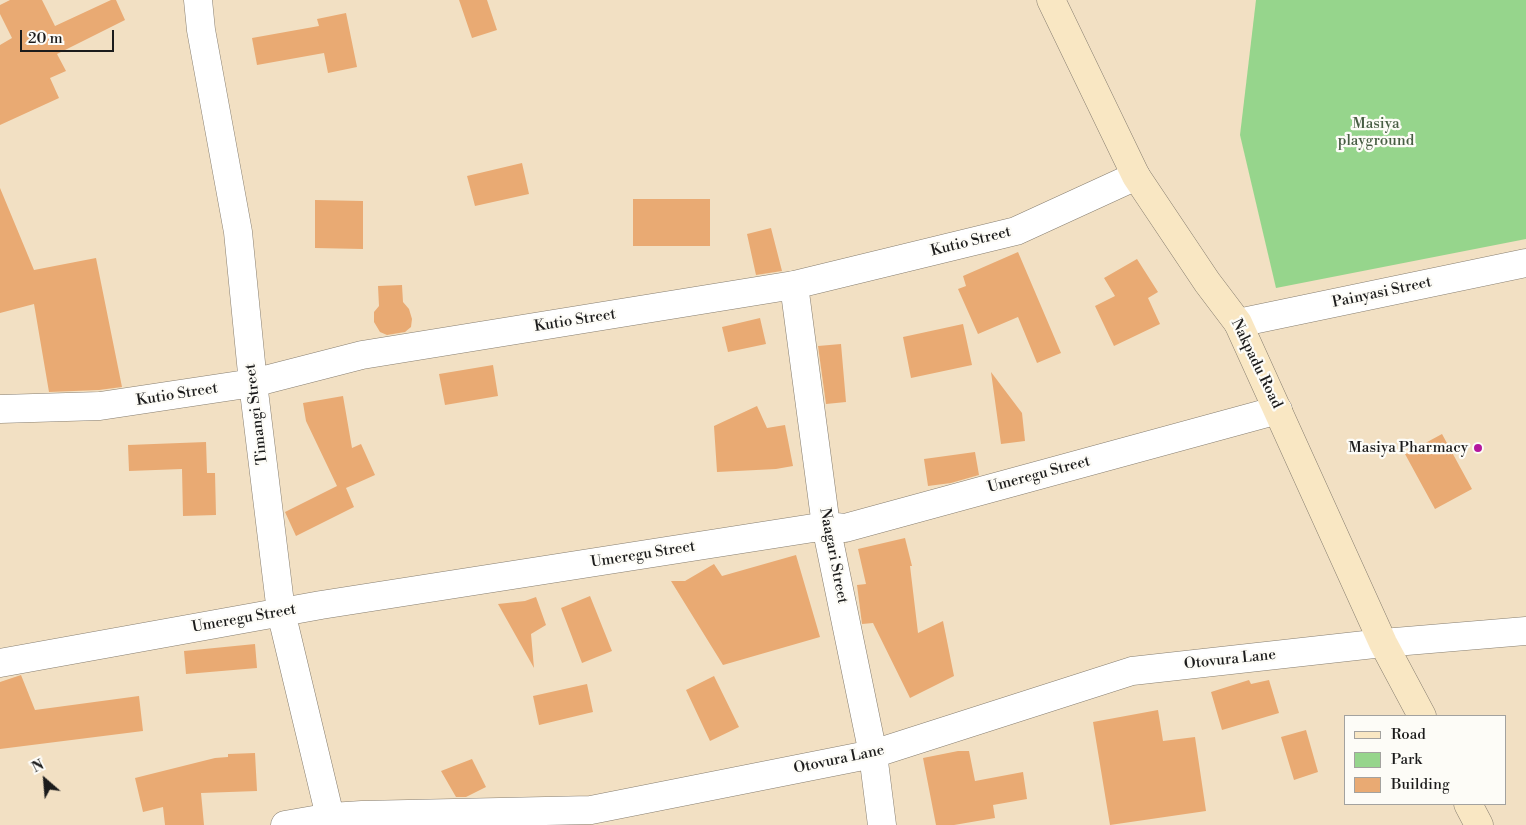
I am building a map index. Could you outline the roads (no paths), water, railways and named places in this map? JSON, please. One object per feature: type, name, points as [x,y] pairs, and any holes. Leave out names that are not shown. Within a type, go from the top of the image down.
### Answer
[{"type":"street","name":"Timangi Street","points":[[198,0],[201,30],[238,232],[253,383],[281,612],[332,821]]},
{"type":"street","name":"Nakpadu Road","points":[[1050,0],[1136,176],[1207,282],[1238,323],[1383,643],[1421,715]]},
{"type":"street","name":"Kutio Street","points":[[0,409],[100,406],[253,383],[362,355],[794,285],[1016,231],[1136,176]]},
{"type":"street","name":"Painyasi Street","points":[[1238,323],[1526,263]]},
{"type":"street","name":"Naagari Street","points":[[794,285],[826,526],[873,754],[882,825]]},
{"type":"street","name":"Umeregu Street","points":[[0,663],[281,612],[826,526],[844,528],[1278,410]]},
{"type":"street","name":"Otovura Lane","points":[[286,825],[332,821],[362,815],[591,810],[873,754],[1132,671],[1383,643],[1526,631]]},
{"type":"street","points":[[1469,805],[1479,825]]},
{"type":"place","name":"Masiya Pharmacy","points":[[1478,448]]},
{"type":"park label","name":"Masiya playground","points":[[1376,132]]}]
